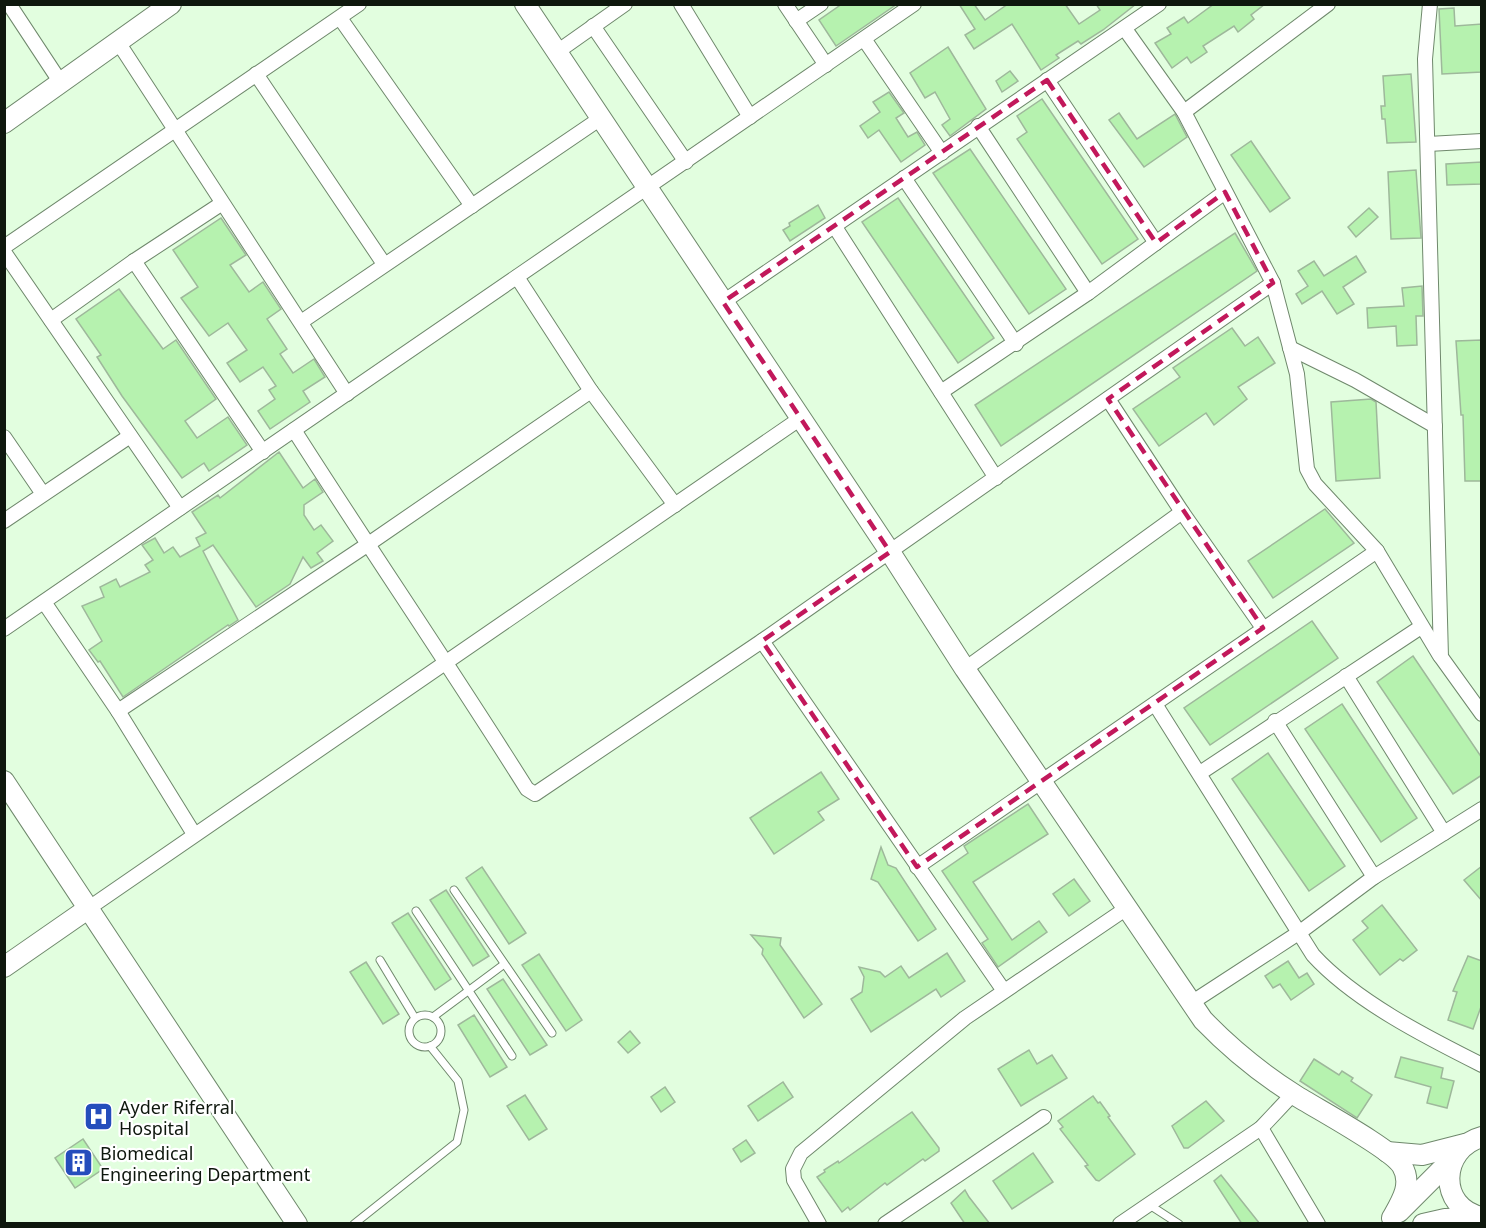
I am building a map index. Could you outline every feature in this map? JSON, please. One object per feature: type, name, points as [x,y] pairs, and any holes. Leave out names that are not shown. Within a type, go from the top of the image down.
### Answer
[{"type":"street","points":[[9,4],[61,83]]},
{"type":"street","points":[[4,123],[171,4]]},
{"type":"street","points":[[4,247],[359,4]]},
{"type":"street","points":[[525,4],[890,552],[965,669],[1191,1003],[1219,1037],[1293,1094],[1388,1152],[1402,1166],[1406,1178],[1403,1200],[1388,1221]]},
{"type":"street","points":[[557,52],[625,4]]},
{"type":"street","points":[[681,4],[750,117]]},
{"type":"street","points":[[785,4],[826,65]]},
{"type":"street","points":[[796,21],[821,4]]},
{"type":"street","points":[[4,629],[914,4]]},
{"type":"street","points":[[723,302],[1159,4]]},
{"type":"street","points":[[1184,112],[1328,4]]},
{"type":"street","points":[[1430,4],[1425,59],[1441,657]]},
{"type":"street","points":[[340,18],[472,206]]},
{"type":"street","points":[[593,26],[686,162]]},
{"type":"street","points":[[1125,29],[1184,112],[1274,284],[1297,374],[1307,469],[1315,484],[1377,551],[1421,627],[1482,714]]},
{"type":"street","points":[[864,39],[942,153]]},
{"type":"street","points":[[118,42],[221,204],[347,394]]},
{"type":"street","points":[[256,74],[384,264]]},
{"type":"street","points":[[1047,80],[1156,243]]},
{"type":"street","points":[[301,322],[601,118]]},
{"type":"street","points":[[978,126],[1088,293]]},
{"type":"street","points":[[1428,144],[1482,141]]},
{"type":"street","points":[[904,178],[1016,344]]},
{"type":"street","points":[[941,392],[1016,344],[1225,192]]},
{"type":"street","points":[[51,320],[134,261],[221,204]]},
{"type":"street","points":[[835,226],[996,478]]},
{"type":"street","points":[[4,252],[180,508]]},
{"type":"street","points":[[134,261],[263,452]]},
{"type":"street","points":[[517,277],[591,391],[675,506]]},
{"type":"street","points":[[294,430],[367,545],[448,663],[527,789],[535,794],[762,641],[1274,284]]},
{"type":"street","points":[[1290,348],[1435,426]]},
{"type":"street","points":[[118,711],[367,545],[591,391]]},
{"type":"street","points":[[1108,399],[1182,512],[1263,628]]},
{"type":"street","points":[[7,960],[88,908],[448,663],[801,418]]},
{"type":"street","points":[[4,521],[130,436]]},
{"type":"street","points":[[4,437],[43,495]]},
{"type":"street","points":[[965,669],[1182,512]]},
{"type":"street","points":[[917,867],[1377,551]]},
{"type":"street","points":[[44,602],[118,711],[194,834]]},
{"type":"street","points":[[1200,773],[1275,721],[1421,627]]},
{"type":"street","points":[[762,641],[1004,991]]},
{"type":"street","points":[[1346,676],[1444,833]]},
{"type":"street","points":[[1155,704],[1313,955],[1327,971],[1380,1008],[1482,1065]]},
{"type":"street","points":[[1275,721],[1374,877]]},
{"type":"street","points":[[4,782],[297,1224]]},
{"type":"street","points":[[1191,1003],[1300,932],[1374,877],[1482,809]]},
{"type":"street","points":[[819,1224],[794,1180],[793,1168],[801,1153],[965,1018],[1126,908]]},
{"type":"street","points":[[1120,1224],[1261,1128],[1293,1094]]},
{"type":"street","points":[[885,1224],[1044,1117]]},
{"type":"street","points":[[1261,1128],[1317,1224]]},
{"type":"street","points":[[1388,1152],[1422,1155],[1471,1141]]},
{"type":"street","points":[[1471,1141],[1448,1178],[1453,1197],[1473,1219]]},
{"type":"street","points":[[1388,1221],[1418,1196],[1471,1141]]},
{"type":"street","points":[[1423,1224],[1473,1219]]},
{"type":"lane","points":[[454,890],[503,965],[552,1033]]},
{"type":"lane","points":[[416,911],[466,990],[512,1056]]},
{"type":"lane","points":[[380,960],[416,1018]]},
{"type":"lane","points":[[433,1017],[466,990],[503,965]]},
{"type":"lane","points":[[424,1015],[433,1017],[439,1023],[441,1032],[437,1041],[430,1046],[421,1046],[413,1042],[409,1034],[410,1025],[416,1018],[424,1015]]},
{"type":"lane","points":[[354,1224],[457,1142],[464,1110],[458,1081],[430,1046]]},
{"type":"lane","points":[[1148,1204],[1179,1224]]},
{"type":"highlighted area","points":[[1047,80],[1156,243],[1225,192],[1273,283],[1108,399],[1263,628],[917,867],[762,641],[890,552],[723,302]]},
{"type":"building","points":[[842,4],[897,4],[836,46],[819,20]]},
{"type":"building","points":[[959,4],[974,4],[985,20],[1008,4],[1065,4],[1079,24],[1100,10],[1096,4],[1136,4],[1103,30],[1081,44],[1078,41],[1056,55],[1059,58],[1041,70],[1012,24],[974,49],[965,35],[975,29]]},
{"type":"building","points":[[1214,4],[1265,4],[1251,15],[1254,19],[1238,32],[1234,26],[1203,46],[1207,52],[1191,63],[1187,57],[1172,68],[1155,43],[1171,34],[1167,28],[1184,17],[1188,23]]},
{"type":"building","points":[[1454,8],[1455,26],[1482,24],[1482,72],[1442,74],[1439,9]]},
{"type":"building","points":[[948,47],[986,109],[950,136],[942,125],[950,119],[935,92],[925,98],[910,73]]},
{"type":"building","points":[[1010,71],[1018,81],[1002,92],[996,81]]},
{"type":"building","points":[[1411,74],[1416,142],[1387,143],[1385,119],[1382,119],[1381,106],[1385,106],[1383,76]]},
{"type":"building","points":[[889,92],[904,113],[896,118],[908,137],[917,132],[925,145],[901,162],[879,130],[868,138],[860,126],[880,112],[873,102]]},
{"type":"building","points":[[1042,99],[1138,239],[1102,264],[1017,139],[1027,132],[1017,116]]},
{"type":"building","points":[[1119,113],[1137,139],[1175,114],[1187,137],[1144,167],[1109,120]]},
{"type":"building","points":[[1251,141],[1290,198],[1270,212],[1231,155]]},
{"type":"building","points":[[970,149],[1066,289],[1029,314],[933,173]]},
{"type":"building","points":[[1482,162],[1482,184],[1447,185],[1446,164]]},
{"type":"building","points":[[1416,170],[1421,238],[1391,239],[1388,172]]},
{"type":"building","points":[[898,198],[994,338],[958,363],[862,222]]},
{"type":"building","points":[[818,205],[825,218],[790,241],[783,230],[790,226],[789,223]]},
{"type":"building","points":[[1369,208],[1378,217],[1356,237],[1348,227]]},
{"type":"building","points":[[221,218],[246,255],[230,265],[249,292],[263,282],[281,309],[267,319],[287,349],[280,354],[293,373],[314,359],[325,377],[303,391],[310,402],[270,429],[258,411],[275,399],[269,390],[276,386],[263,367],[240,382],[227,363],[247,350],[228,323],[209,336],[181,298],[198,287],[173,250]]},
{"type":"building","points":[[1235,233],[1257,271],[1001,446],[975,405]]},
{"type":"building","points":[[1356,256],[1366,272],[1343,287],[1354,304],[1337,314],[1322,291],[1302,304],[1296,294],[1308,286],[1298,271],[1314,261],[1324,276]]},
{"type":"building","points":[[1422,286],[1423,316],[1416,316],[1417,345],[1397,346],[1396,326],[1368,328],[1367,308],[1404,306],[1402,288]]},
{"type":"building","points":[[119,289],[163,349],[176,340],[216,399],[185,421],[197,438],[228,417],[247,445],[209,471],[204,463],[182,478],[122,396],[97,357],[101,355],[76,319]]},
{"type":"building","points":[[1232,328],[1245,346],[1258,337],[1275,363],[1238,387],[1247,399],[1214,425],[1206,413],[1159,446],[1133,409],[1180,377],[1173,368]]},
{"type":"building","points":[[1482,340],[1482,481],[1465,481],[1463,415],[1461,415],[1456,341]]},
{"type":"building","points":[[1371,399],[1376,402],[1380,478],[1336,481],[1331,402]]},
{"type":"building","points":[[279,452],[303,488],[315,479],[323,492],[304,505],[304,515],[314,530],[321,525],[333,541],[317,553],[323,561],[311,568],[303,557],[290,584],[256,607],[213,545],[203,551],[238,620],[123,697],[100,661],[98,662],[89,650],[102,641],[82,606],[104,597],[100,587],[116,579],[120,587],[150,572],[145,565],[153,560],[142,545],[155,538],[164,553],[173,547],[180,557],[200,546],[196,538],[206,533],[192,512],[218,495],[220,498]]},
{"type":"building","points":[[1325,509],[1354,543],[1273,598],[1248,561]]},
{"type":"building","points":[[1312,621],[1338,658],[1210,745],[1184,708]]},
{"type":"building","points":[[1413,656],[1482,758],[1482,775],[1453,794],[1377,682]]},
{"type":"building","points":[[1342,704],[1417,818],[1381,842],[1305,729]]},
{"type":"building","points":[[1268,753],[1345,866],[1309,891],[1232,779]]},
{"type":"building","points":[[821,772],[839,799],[818,812],[824,820],[774,854],[750,818]]},
{"type":"building","points":[[1028,804],[1048,834],[973,882],[1012,940],[1039,921],[1047,932],[998,967],[982,943],[988,939],[942,871],[968,853],[964,846]]},
{"type":"building","points":[[881,847],[888,865],[896,868],[936,929],[918,941],[878,882],[871,879]]},
{"type":"building","points":[[1482,866],[1482,901],[1464,880]]},
{"type":"building","points":[[482,867],[526,933],[509,944],[466,878]]},
{"type":"building","points":[[1074,879],[1090,901],[1069,916],[1053,894]]},
{"type":"building","points":[[446,890],[489,956],[473,966],[430,900]]},
{"type":"building","points":[[1382,905],[1417,950],[1403,961],[1400,959],[1380,975],[1353,940],[1368,928],[1362,921]]},
{"type":"building","points":[[408,913],[451,979],[435,990],[392,923]]},
{"type":"building","points":[[751,935],[781,938],[780,945],[822,1004],[804,1018],[762,954],[763,949]]},
{"type":"building","points":[[947,953],[965,981],[941,997],[936,989],[871,1032],[851,999],[862,992],[864,977],[859,967],[880,972],[885,977],[901,966],[909,978]]},
{"type":"building","points":[[539,954],[582,1020],[566,1031],[522,965]]},
{"type":"building","points":[[1468,956],[1482,961],[1482,1004],[1473,1029],[1448,1020],[1457,992],[1453,991]]},
{"type":"building","points":[[1288,961],[1299,978],[1307,973],[1314,984],[1291,1000],[1280,984],[1273,988],[1265,976]]},
{"type":"building","points":[[366,962],[399,1014],[383,1024],[350,972]]},
{"type":"building","points":[[503,979],[547,1045],[530,1055],[487,989]]},
{"type":"building","points":[[474,1015],[507,1067],[490,1077],[458,1025]]},
{"type":"building","points":[[630,1031],[640,1043],[628,1053],[618,1042]]},
{"type":"building","points":[[1029,1050],[1037,1064],[1052,1055],[1067,1078],[1021,1106],[998,1069]]},
{"type":"building","points":[[1401,1057],[1443,1068],[1441,1078],[1454,1081],[1447,1108],[1427,1103],[1431,1087],[1395,1077]]},
{"type":"building","points":[[1314,1059],[1339,1075],[1342,1071],[1353,1078],[1351,1081],[1372,1095],[1357,1118],[1300,1081]]},
{"type":"building","points":[[783,1082],[793,1097],[758,1121],[748,1106]]},
{"type":"building","points":[[665,1087],[675,1102],[661,1112],[651,1097]]},
{"type":"building","points":[[525,1095],[547,1129],[529,1140],[507,1106]]},
{"type":"building","points":[[1093,1096],[1098,1103],[1100,1102],[1135,1154],[1099,1181],[1085,1166],[1088,1165],[1060,1129],[1063,1127],[1058,1121]]},
{"type":"building","points":[[1206,1101],[1224,1121],[1188,1148],[1184,1148],[1172,1126]]},
{"type":"building","points":[[912,1112],[939,1151],[925,1161],[923,1159],[887,1185],[885,1183],[850,1210],[848,1207],[842,1212],[817,1177],[825,1172],[824,1170],[838,1161],[839,1163]]},
{"type":"building","name":"Biomedical Engineering Department","points":[[83,1139],[103,1169],[75,1188],[55,1158]]},
{"type":"building","points":[[746,1140],[755,1153],[741,1162],[733,1149]]},
{"type":"building","points":[[1033,1153],[1053,1182],[1012,1209],[993,1181]]},
{"type":"building","points":[[1221,1175],[1260,1224],[1242,1224],[1214,1181]]},
{"type":"building","points":[[965,1190],[990,1224],[965,1224],[951,1203]]},
{"type":"place","name":"Ayder Riferral Hospital","points":[[98,1117]]},
{"type":"place","name":"Biomedical Engineering Department","points":[[79,1163]]}]
